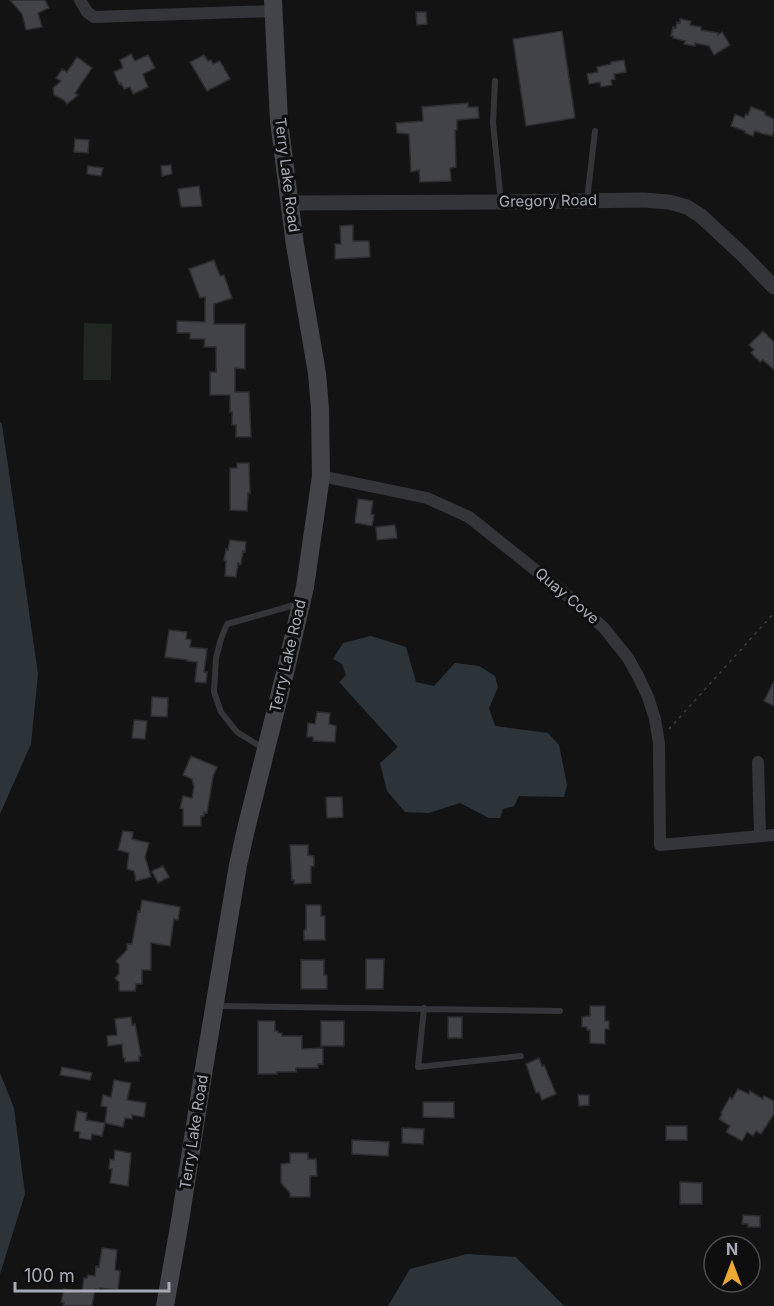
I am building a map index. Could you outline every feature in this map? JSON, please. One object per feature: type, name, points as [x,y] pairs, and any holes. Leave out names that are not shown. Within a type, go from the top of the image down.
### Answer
[{"type":"main road","name":"Terry Lake Road","points":[[165,1306],[238,865],[305,587],[321,476],[317,374],[279,121],[273,6]]},
{"type":"street","points":[[80,0],[87,12],[94,17],[273,6]]},
{"type":"street","name":"Gregory Road","points":[[290,203],[587,200],[669,202],[687,207],[702,216],[774,287]]},
{"type":"street","name":"Quay Cove","points":[[321,476],[427,498],[469,517],[568,596],[604,628],[628,658],[648,697],[655,719],[659,744],[660,845],[760,835]]},
{"type":"street","points":[[758,762],[760,835],[774,835]]},
{"type":"lane","points":[[495,81],[493,123],[501,202]]},
{"type":"lane","points":[[587,200],[595,131]]},
{"type":"lane","points":[[266,750],[237,732],[221,712],[214,692],[216,658],[227,624],[301,603]]},
{"type":"lane","points":[[214,1006],[560,1011]]},
{"type":"lane","points":[[424,1008],[418,1067],[521,1056]]},
{"type":"path","points":[[657,735],[670,728],[774,613]]},
{"type":"shaded area","points":[[84,323],[112,324],[111,380],[83,380]]},
{"type":"shaded area","points":[[0,422],[38,674],[31,744],[0,814]]},
{"type":"shaded area","points":[[371,636],[406,647],[416,682],[434,686],[455,663],[479,666],[495,676],[498,687],[489,708],[495,726],[548,733],[559,745],[567,785],[564,797],[519,796],[514,806],[503,809],[500,818],[489,818],[460,803],[429,813],[405,812],[387,791],[380,763],[398,747],[339,682],[346,675],[342,664],[333,659],[343,643]]},
{"type":"shaded area","points":[[0,1073],[14,1108],[25,1194],[0,1274]]},
{"type":"shaded area","points":[[467,1254],[516,1257],[564,1306],[388,1306],[410,1269]]},
{"type":"building","points":[[10,0],[45,0],[49,8],[38,13],[42,27],[26,30],[22,14]]},
{"type":"building","points":[[416,12],[426,12],[427,24],[417,25]]},
{"type":"building","points":[[680,19],[691,21],[690,25],[701,27],[701,30],[718,33],[718,35],[722,32],[730,45],[714,55],[709,46],[695,43],[695,46],[684,44],[685,41],[671,36],[673,27],[676,28]]},
{"type":"building","points":[[562,31],[575,118],[526,126],[513,39]]},
{"type":"building","points":[[131,54],[135,61],[148,55],[155,68],[143,74],[148,87],[133,94],[130,87],[124,89],[121,83],[119,84],[114,72],[123,68],[120,60]]},
{"type":"building","points":[[204,55],[213,64],[220,61],[230,79],[207,91],[190,62]]},
{"type":"building","points":[[77,57],[92,68],[75,93],[78,95],[67,104],[54,95],[53,88],[61,81],[56,78],[62,69],[67,72]]},
{"type":"building","points":[[624,60],[626,72],[614,74],[615,79],[611,80],[612,85],[601,87],[600,82],[589,84],[587,74],[598,72],[597,67]]},
{"type":"building","points":[[468,103],[468,107],[478,107],[479,118],[457,120],[456,167],[450,168],[451,181],[420,182],[419,170],[411,172],[409,134],[397,133],[396,123],[423,121],[422,107]]},
{"type":"building","points":[[751,107],[765,112],[765,115],[774,119],[772,136],[755,131],[753,136],[731,126],[735,114],[744,118]]},
{"type":"building","points":[[75,139],[89,140],[88,153],[74,152]]},
{"type":"building","points":[[171,165],[172,174],[162,176],[161,166]]},
{"type":"building","points":[[88,166],[103,168],[101,176],[87,174]]},
{"type":"building","points":[[199,186],[202,206],[181,207],[178,189]]},
{"type":"building","points":[[353,225],[353,241],[369,241],[370,257],[335,259],[335,244],[341,244],[340,226]]},
{"type":"building","points":[[214,260],[220,276],[224,275],[232,298],[214,304],[214,324],[245,324],[245,369],[235,368],[235,392],[249,392],[251,437],[236,437],[236,425],[232,425],[232,412],[230,412],[230,395],[210,395],[210,372],[216,372],[216,347],[204,347],[205,339],[190,339],[190,333],[177,333],[177,321],[205,322],[205,297],[200,298],[189,269]]},
{"type":"building","points":[[763,331],[774,342],[774,370],[763,360],[760,362],[751,353],[754,350],[749,345]]},
{"type":"building","points":[[237,463],[249,463],[250,493],[248,493],[247,511],[230,510],[230,468],[237,468]]},
{"type":"building","points":[[358,499],[373,501],[372,526],[355,523]]},
{"type":"building","points":[[395,525],[397,538],[377,540],[376,527]]},
{"type":"building","points":[[230,540],[246,542],[241,564],[238,563],[236,577],[225,576],[226,561],[224,560]]},
{"type":"building","points":[[169,630],[187,632],[186,639],[191,640],[190,647],[207,649],[204,672],[207,672],[206,683],[195,682],[197,662],[165,657]]},
{"type":"building","points":[[774,681],[774,706],[764,701]]},
{"type":"building","points":[[152,697],[168,698],[167,717],[151,716]]},
{"type":"building","points":[[317,712],[330,713],[329,724],[336,726],[335,742],[313,741],[313,737],[307,737],[308,723],[315,724]]},
{"type":"building","points":[[134,720],[147,721],[145,739],[132,738]]},
{"type":"building","points":[[191,756],[217,767],[207,813],[204,812],[204,816],[201,816],[201,826],[183,826],[183,809],[180,808],[183,796],[192,798],[194,787],[192,779],[183,775]]},
{"type":"building","points":[[326,797],[342,797],[343,817],[327,818]]},
{"type":"building","points":[[123,831],[133,832],[132,839],[149,843],[145,857],[151,877],[136,881],[134,871],[127,869],[129,853],[118,850]]},
{"type":"building","points":[[290,845],[308,845],[308,855],[314,856],[314,866],[311,866],[311,883],[294,884]]},
{"type":"building","points":[[163,866],[169,877],[158,883],[152,871]]},
{"type":"building","points":[[142,900],[180,907],[178,920],[174,919],[170,946],[151,943],[151,970],[142,970],[142,984],[136,984],[135,991],[119,991],[119,982],[115,978],[119,974],[119,965],[116,961],[127,950],[127,944],[132,944]]},
{"type":"building","points":[[306,905],[321,905],[321,916],[325,916],[325,940],[304,940]]},
{"type":"building","points":[[366,959],[384,959],[383,989],[366,989]]},
{"type":"building","points":[[301,960],[324,960],[327,989],[301,989]]},
{"type":"building","points":[[590,1006],[605,1006],[605,1021],[609,1021],[609,1029],[605,1029],[605,1044],[590,1043],[590,1030],[582,1027],[582,1017],[590,1016]]},
{"type":"building","points":[[131,1017],[132,1025],[135,1024],[141,1056],[139,1056],[139,1061],[125,1062],[122,1044],[108,1046],[107,1036],[117,1035],[115,1019]]},
{"type":"building","points":[[448,1017],[462,1017],[462,1038],[448,1038]]},
{"type":"building","points":[[258,1021],[275,1021],[275,1031],[282,1033],[282,1036],[302,1036],[302,1049],[323,1048],[323,1064],[318,1064],[318,1068],[296,1068],[296,1072],[258,1074]]},
{"type":"building","points":[[321,1021],[344,1021],[344,1046],[321,1046]]},
{"type":"building","points":[[539,1058],[556,1094],[542,1100],[539,1092],[536,1093],[526,1064]]},
{"type":"building","points":[[62,1067],[92,1073],[90,1080],[60,1075]]},
{"type":"building","points":[[114,1080],[131,1083],[127,1100],[146,1103],[144,1117],[132,1115],[132,1119],[125,1118],[123,1127],[105,1123],[107,1107],[101,1106],[103,1095],[111,1097]]},
{"type":"building","points":[[738,1089],[749,1094],[750,1091],[763,1099],[764,1096],[774,1101],[774,1114],[761,1134],[756,1131],[753,1136],[747,1132],[742,1141],[726,1132],[730,1126],[719,1119],[730,1097],[732,1099]]},
{"type":"building","points":[[578,1095],[589,1095],[589,1105],[579,1106]]},
{"type":"building","points":[[423,1102],[454,1102],[454,1118],[423,1117]]},
{"type":"building","points":[[77,1111],[87,1113],[86,1120],[105,1123],[102,1136],[92,1134],[91,1140],[79,1138],[80,1132],[74,1131]]},
{"type":"building","points":[[666,1126],[687,1126],[687,1140],[666,1140]]},
{"type":"building","points":[[402,1128],[424,1129],[423,1144],[402,1143]]},
{"type":"building","points":[[352,1140],[389,1142],[388,1156],[352,1154]]},
{"type":"building","points":[[115,1150],[131,1153],[128,1186],[110,1183],[112,1169],[109,1169],[110,1159],[114,1160]]},
{"type":"building","points":[[290,1153],[308,1153],[308,1159],[316,1159],[317,1176],[310,1176],[310,1197],[290,1197],[290,1193],[281,1183],[281,1164],[290,1163]]},
{"type":"building","points":[[680,1182],[702,1183],[702,1204],[680,1204]]},
{"type":"building","points":[[743,1215],[760,1216],[760,1227],[748,1227],[748,1224],[742,1224]]},
{"type":"building","points":[[102,1248],[117,1250],[115,1270],[120,1271],[118,1290],[95,1289],[92,1306],[63,1306],[64,1303],[61,1302],[64,1289],[82,1292],[84,1278],[88,1275],[95,1276]]}]
